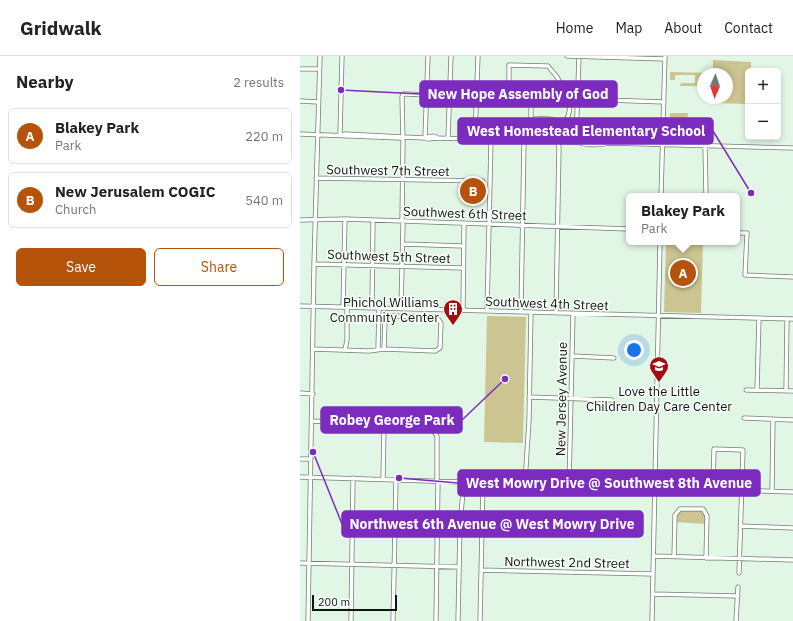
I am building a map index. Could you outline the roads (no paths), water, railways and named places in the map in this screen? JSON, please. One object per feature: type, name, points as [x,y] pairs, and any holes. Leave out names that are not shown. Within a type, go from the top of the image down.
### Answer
[{"type":"street","points":[[308,621],[314,264],[320,56]]},
{"type":"street","points":[[340,135],[342,56]]},
{"type":"street","points":[[425,138],[428,56]]},
{"type":"street","points":[[448,138],[450,56]]},
{"type":"street","points":[[475,139],[478,56]]},
{"type":"street","points":[[567,56],[665,58],[661,193]]},
{"type":"street","points":[[576,142],[579,56]]},
{"type":"street","points":[[509,65],[548,66],[569,94],[568,118],[559,123],[554,120],[531,119],[531,95],[509,93],[509,65]]},
{"type":"street","points":[[300,69],[319,69]]},
{"type":"street","points":[[401,309],[403,266],[402,99],[403,94],[427,95]]},
{"type":"street","points":[[578,99],[664,102]]},
{"type":"street","points":[[300,101],[318,102]]},
{"type":"street","points":[[556,313],[558,142],[560,136],[559,123]]},
{"type":"street","points":[[300,134],[475,139],[487,141],[576,142],[581,144],[662,144],[793,148]]},
{"type":"street","points":[[487,311],[491,140]]},
{"type":"street","points":[[521,312],[524,141]]},
{"type":"street","points":[[705,146],[706,193]]},
{"type":"street","name":"Southwest 7th Street","points":[[316,178],[483,181]]},
{"type":"street","points":[[344,219],[345,350]]},
{"type":"street","name":"Southwest 6th Street","points":[[300,220],[344,219],[626,229]]},
{"type":"street","points":[[372,308],[373,220]]},
{"type":"street","points":[[463,310],[464,223]]},
{"type":"street","points":[[740,233],[746,233],[745,275],[793,277]]},
{"type":"street","points":[[403,244],[463,246]]},
{"type":"street","points":[[652,621],[660,245]]},
{"type":"street","name":"Southwest 5th Street","points":[[314,264],[372,264],[463,268]]},
{"type":"street","name":"Southwest 4th Street","points":[[300,306],[793,319]]},
{"type":"street","points":[[378,349],[379,308]]},
{"type":"street","points":[[413,309],[413,316]]},
{"type":"street","points":[[525,483],[531,312]]},
{"type":"street","name":"New Jersey Avenue","points":[[569,485],[573,314]]},
{"type":"street","points":[[313,349],[435,351],[440,348],[441,323],[438,319],[433,317],[388,317],[384,323],[384,349]]},
{"type":"street","points":[[757,390],[759,318]]},
{"type":"street","points":[[786,391],[787,319]]},
{"type":"street","points":[[572,356],[614,358]]},
{"type":"street","points":[[746,390],[793,391]]},
{"type":"street","points":[[300,393],[313,394]]},
{"type":"street","points":[[529,397],[612,400]]},
{"type":"street","points":[[744,418],[793,420]]},
{"type":"street","points":[[772,491],[773,419]]},
{"type":"street","points":[[312,421],[422,425],[428,426],[437,436],[438,481],[436,621]]},
{"type":"street","points":[[383,479],[384,423]]},
{"type":"street","points":[[713,489],[714,449],[743,450],[739,573]]},
{"type":"street","points":[[300,458],[311,459]]},
{"type":"street","points":[[300,477],[793,492]]},
{"type":"street","points":[[351,621],[353,478]]},
{"type":"street","points":[[394,621],[396,480]]},
{"type":"street","points":[[458,621],[460,524],[464,482]]},
{"type":"street","points":[[480,621],[483,482]]},
{"type":"street","points":[[674,557],[675,515],[680,508],[702,509],[705,512],[707,516],[706,558]]},
{"type":"street","points":[[740,526],[793,528]]},
{"type":"street","points":[[654,556],[793,560]]},
{"type":"street","points":[[300,563],[460,567]]},
{"type":"street","name":"Northwest 2nd Street","points":[[481,570],[653,574]]},
{"type":"street","points":[[736,621],[738,587]]},
{"type":"street","points":[[653,594],[738,596]]},
{"type":"place","name":"New Hope Assembly of God","points":[[341,90]]},
{"type":"place","name":"New Jerusalem COGIC","points":[[473,191]]},
{"type":"place","name":"West Homestead Elementary School","points":[[751,193]]},
{"type":"place","name":"Blakey Park","points":[[683,273]]},
{"type":"place","name":"Phichol Williams Community Center","points":[[453,326]]},
{"type":"place","name":"Robey George Park","points":[[505,379]]},
{"type":"place","name":"Love the Little Children Day Care Center","points":[[659,383]]},
{"type":"place","name":"Northwest 6th Avenue @ West Mowry Drive","points":[[313,452]]},
{"type":"place","name":"West Mowry Drive @ Southwest 8th Avenue","points":[[399,478]]}]
